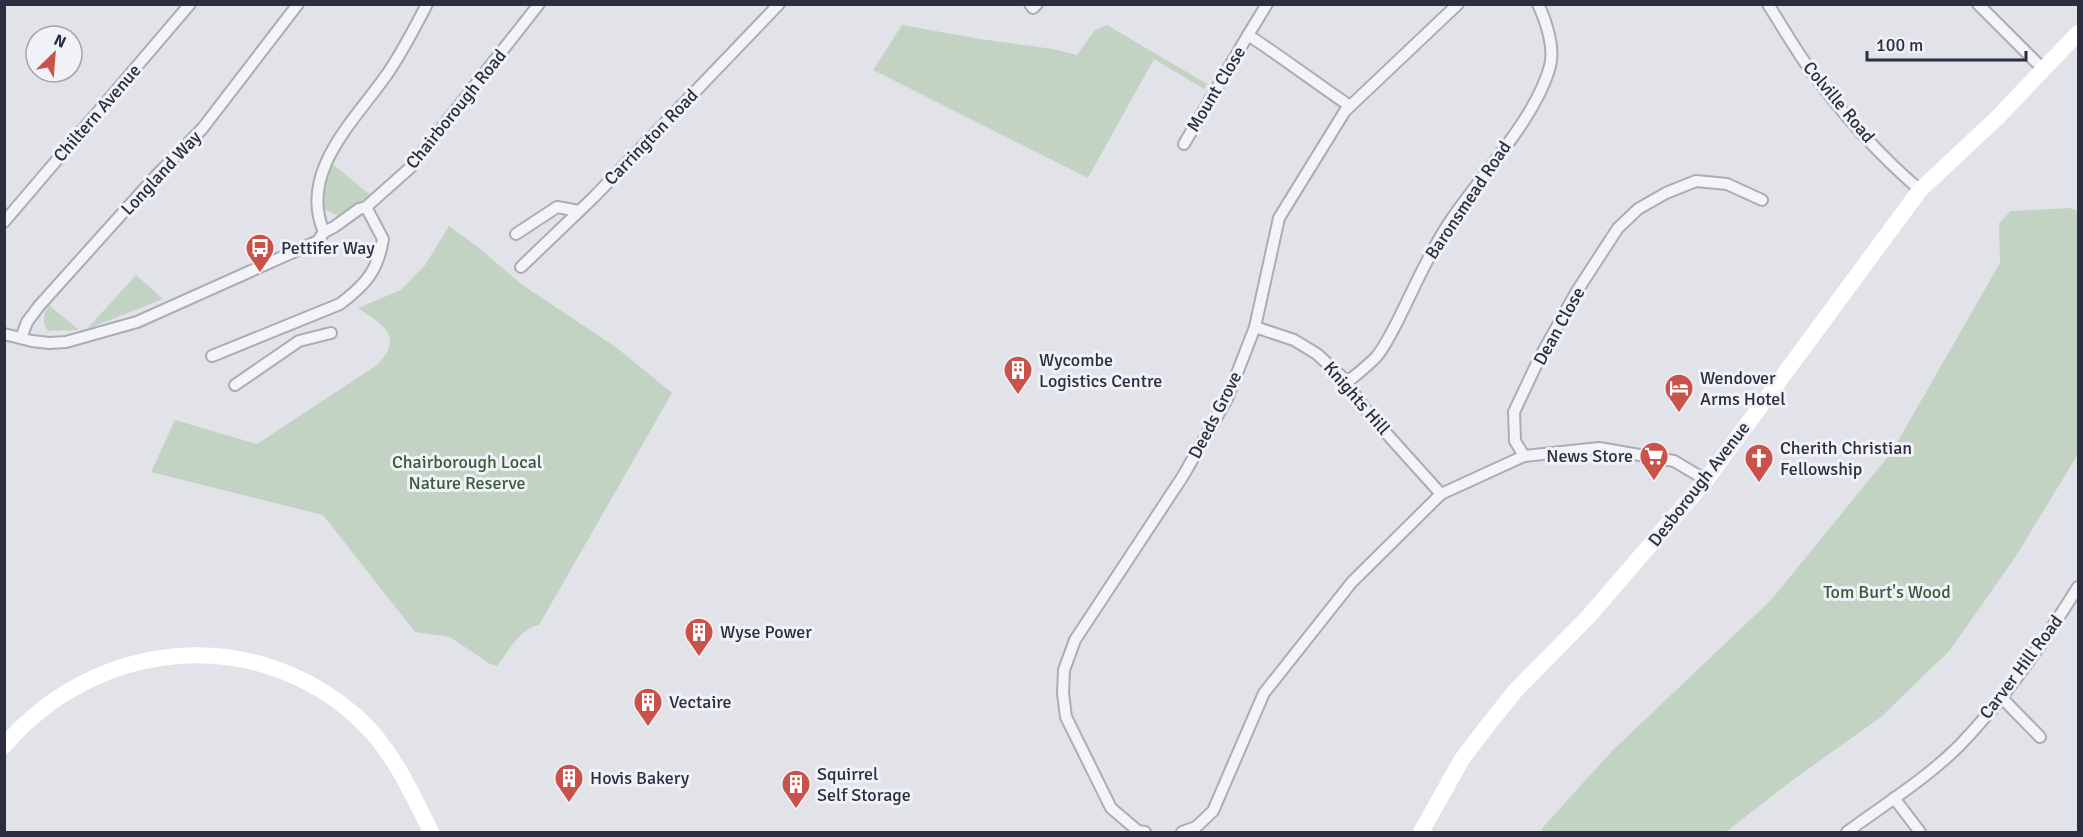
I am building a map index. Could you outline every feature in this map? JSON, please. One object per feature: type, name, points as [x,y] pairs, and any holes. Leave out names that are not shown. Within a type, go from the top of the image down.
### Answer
[{"type":"street","name":"Chiltern Avenue","points":[[4,222],[190,4]]},
{"type":"street","name":"Longland Way","points":[[21,338],[27,322],[39,306],[154,178],[202,129],[298,4]]},
{"type":"street","points":[[324,232],[316,207],[321,175],[335,146],[367,99],[386,77],[427,4]]},
{"type":"street","name":"Chairborough Road","points":[[4,334],[50,343],[66,342],[137,322],[318,241],[324,232],[359,209],[366,207],[411,167],[539,4]]},
{"type":"street","name":"Carrington Road","points":[[521,267],[579,211],[768,18],[779,4]]},
{"type":"street","points":[[1030,4],[1033,8],[1037,4]]},
{"type":"street","name":"Mount Close","points":[[1184,144],[1268,4]]},
{"type":"street","name":"Deeds Grove","points":[[1145,832],[1138,831],[1111,808],[1066,717],[1063,693],[1064,670],[1076,640],[1183,476],[1227,399],[1255,327],[1279,218],[1345,111],[1458,4]]},
{"type":"street","name":"Baronsmead Road","points":[[1346,383],[1378,355],[1395,328],[1442,233],[1524,120],[1544,86],[1551,63],[1550,42],[1538,4]]},
{"type":"street","name":"Colville Road","points":[[1768,4],[1808,67],[1851,120],[1902,175],[1920,190]]},
{"type":"street","points":[[1978,4],[2044,70]]},
{"type":"street","name":"Desborough Avenue","points":[[1421,832],[1462,759],[1516,690],[1589,616],[1706,480],[1920,190],[1997,118],[2079,33]]},
{"type":"street","name":"Mount Close","points":[[1248,35],[1294,64],[1350,106]]},
{"type":"street","name":"Dean Close","points":[[1524,456],[1515,441],[1514,412],[1539,359],[1577,291],[1618,228],[1638,209],[1666,193],[1696,181],[1727,184],[1762,200]]},
{"type":"street","points":[[212,356],[340,304],[370,278],[383,239],[366,207]]},
{"type":"street","points":[[516,234],[557,207],[579,211]]},
{"type":"street","points":[[290,323],[300,341]]},
{"type":"street","name":"Knights Hill","points":[[1255,327],[1294,340],[1317,354],[1346,383],[1369,414],[1441,494]]},
{"type":"street","points":[[236,385],[300,341],[331,333]]},
{"type":"street","points":[[1182,832],[1196,827],[1213,811],[1264,693],[1352,582],[1441,494],[1524,456],[1599,448],[1674,461],[1706,480]]},
{"type":"street","name":"Carver Hill Road","points":[[1847,832],[1924,776],[1959,746],[2002,698],[2079,587]]},
{"type":"street","points":[[4,746],[39,711],[67,692],[101,674],[135,662],[169,656],[205,655],[240,659],[304,680],[332,697],[359,719],[381,743],[401,772],[430,832]]},
{"type":"street","points":[[2002,698],[2040,737]]},
{"type":"street","points":[[1894,798],[1920,832]]},
{"type":"green space","points":[[902,25],[1053,49],[1077,55],[1094,31],[1107,25],[1207,84],[1204,89],[1154,59],[1088,178],[873,70]]},
{"type":"green space","points":[[334,165],[370,195],[338,216],[325,209],[324,203],[326,182],[331,167]]},
{"type":"green space","name":"Tom Burt's Wood","points":[[2070,208],[2078,211],[2078,454],[2016,556],[1950,650],[1881,717],[1790,782],[1726,832],[1541,832],[1613,750],[1771,600],[1891,453],[2000,263],[1999,223],[2011,211]]},
{"type":"green space","name":"Chairborough Local Nature Reserve","points":[[449,226],[521,284],[617,348],[672,393],[539,625],[520,636],[497,666],[490,664],[450,637],[415,632],[323,515],[151,472],[175,420],[257,444],[377,365],[385,355],[390,339],[382,326],[358,308],[401,290],[425,265]]},
{"type":"green space","points":[[136,275],[163,299],[87,329]]},
{"type":"green space","points":[[49,305],[79,330],[48,331],[44,318]]},
{"type":"place","name":"Pettifer Way","points":[[260,274]]},
{"type":"place","name":"Wycombe Logistics Centre","points":[[1018,396]]},
{"type":"place","name":"Wendover Arms Hotel","points":[[1679,414]]},
{"type":"place","name":"News Store","points":[[1654,482]]},
{"type":"place","name":"Cherith Christian Fellowship","points":[[1759,484]]},
{"type":"place","name":"Wyse Power","points":[[699,658]]},
{"type":"place","name":"Vectaire","points":[[648,728]]},
{"type":"place","name":"Hovis Bakery","points":[[569,804]]},
{"type":"place","name":"Squirrel Self Storage","points":[[796,810]]}]
